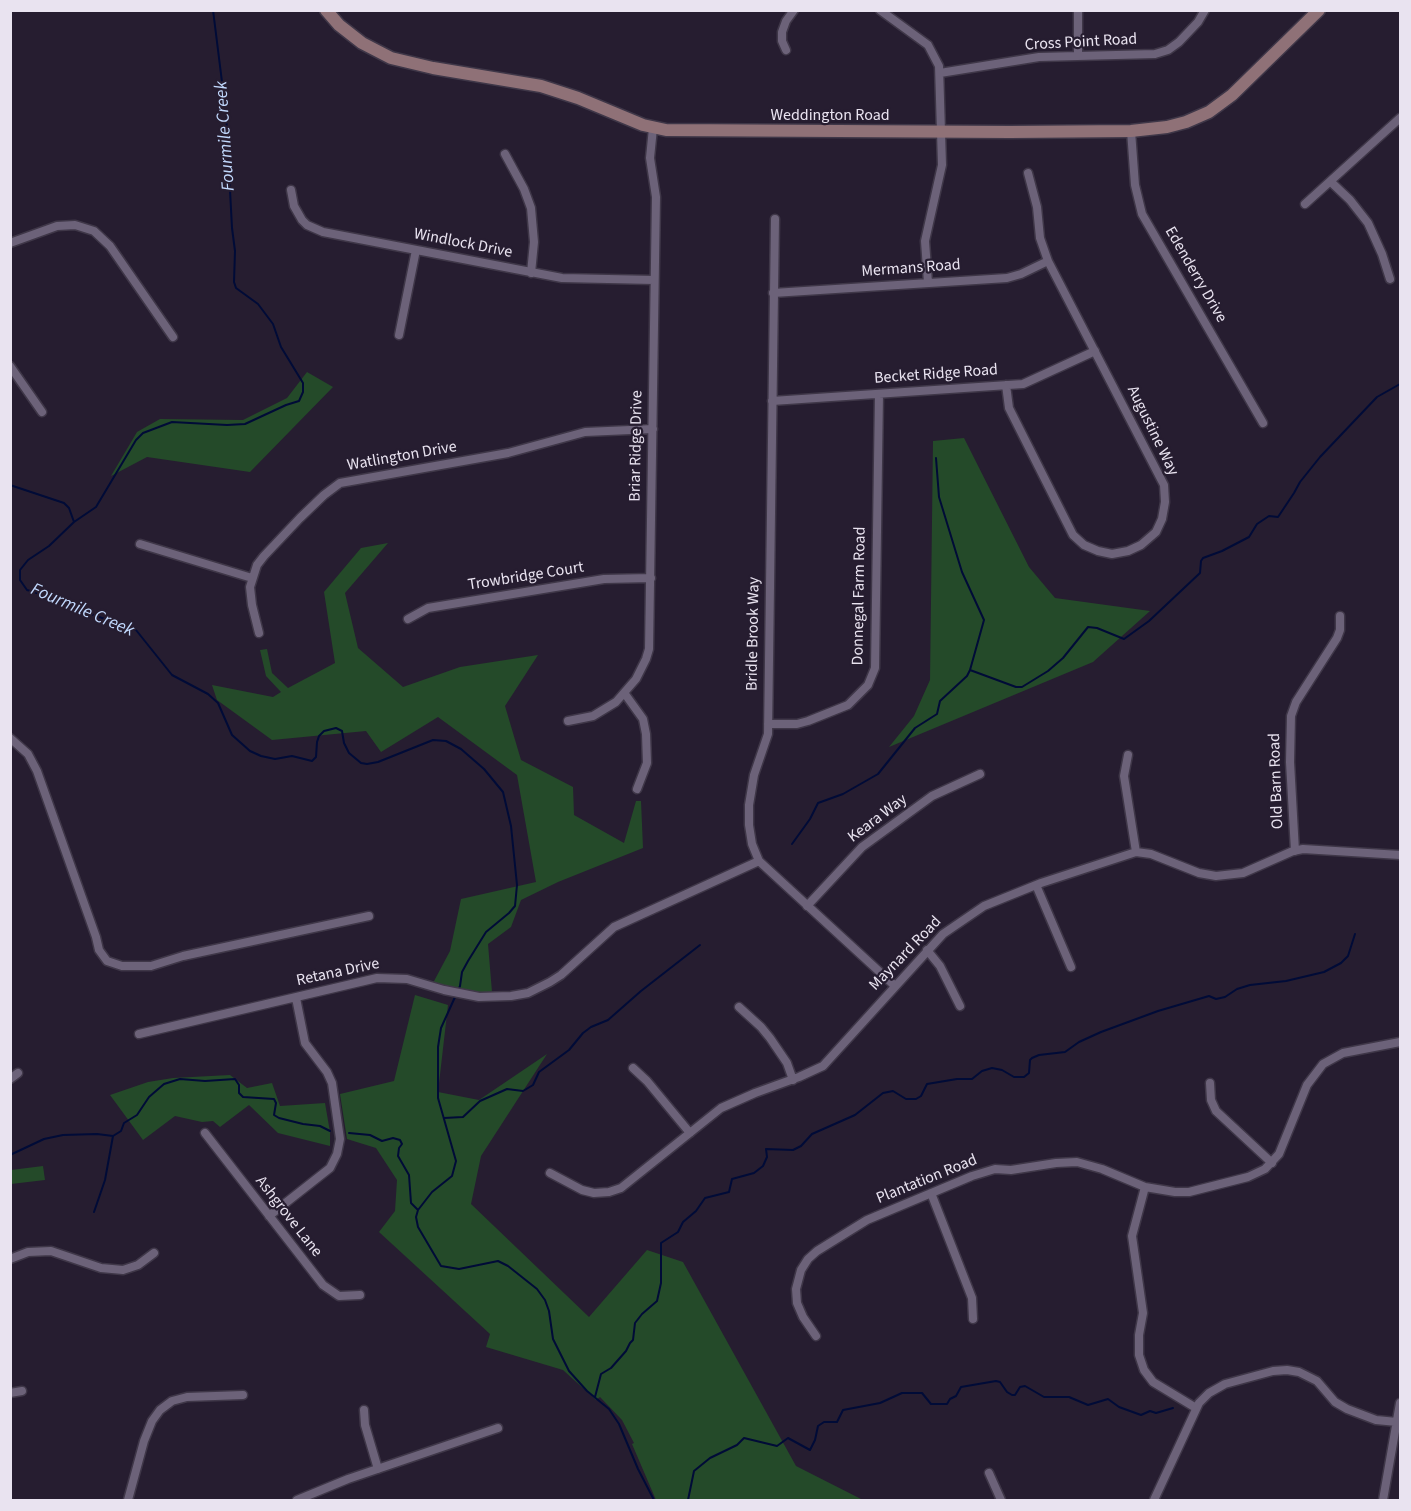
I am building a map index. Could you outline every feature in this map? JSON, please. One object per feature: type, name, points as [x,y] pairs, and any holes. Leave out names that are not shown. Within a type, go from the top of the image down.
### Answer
[{"type":"main road","name":"Weddington Road","points":[[326,10],[339,25],[362,43],[391,58],[433,69],[541,86],[578,98],[652,128],[725,132],[1131,131],[1179,124],[1209,112],[1245,84],[1319,10]]},
{"type":"street","points":[[786,50],[782,42],[782,32],[794,10]]},
{"type":"street","points":[[880,10],[928,45],[940,73],[941,173],[925,242],[928,283]]},
{"type":"street","points":[[1078,10],[1078,54]]},
{"type":"street","name":"Cross Point Road","points":[[940,73],[1039,57],[1078,54],[1147,55],[1162,52],[1173,47],[1185,36],[1205,10]]},
{"type":"street","points":[[1305,204],[1401,118]]},
{"type":"street","name":"Briar Ridge Drive","points":[[568,721],[593,716],[625,694],[636,679],[649,649],[656,196],[650,158],[652,128]]},
{"type":"street","name":"Edenderry Drive","points":[[1131,131],[1135,185],[1142,214],[1263,423]]},
{"type":"street","points":[[504,154],[531,208],[534,242],[531,273]]},
{"type":"street","name":"Augustine Way","points":[[1006,386],[1009,408],[1072,535],[1084,545],[1112,554],[1128,551],[1141,545],[1156,532],[1162,519],[1165,502],[1164,485],[1048,261],[1040,238],[1037,207],[1028,173]]},
{"type":"street","points":[[1331,182],[1350,200],[1368,224],[1382,254],[1390,279]]},
{"type":"street","name":"Windlock Drive","points":[[291,190],[302,220],[314,228],[531,273],[569,278],[654,280]]},
{"type":"street","name":"Bridle Brook Way","points":[[775,219],[768,734],[754,775],[748,825],[759,861],[895,986]]},
{"type":"street","points":[[10,243],[57,226],[75,225],[94,231],[110,246],[173,337]]},
{"type":"street","points":[[399,335],[416,250]]},
{"type":"street","name":"Mermans Road","points":[[773,293],[1007,278],[1048,261]]},
{"type":"street","name":"Becket Ridge Road","points":[[772,401],[1023,384],[1095,351]]},
{"type":"street","points":[[10,366],[42,412]]},
{"type":"street","name":"Donnegal Farm Road","points":[[768,724],[796,724],[848,705],[868,685],[875,668],[879,394]]},
{"type":"street","name":"Watlington Drive","points":[[252,578],[264,556],[324,495],[340,483],[508,453],[585,432],[653,429]]},
{"type":"street","points":[[140,544],[252,578],[251,595],[260,633]]},
{"type":"street","name":"Trowbridge Court","points":[[408,619],[421,611],[446,605],[604,579],[651,578]]},
{"type":"street","name":"Old Barn Road","points":[[1295,851],[1289,754],[1291,716],[1295,704],[1337,638],[1340,630],[1340,616]]},
{"type":"street","points":[[625,694],[643,719],[646,734],[647,763],[637,789]]},
{"type":"street","points":[[10,738],[28,754],[38,771],[99,950],[107,961],[122,966],[147,966],[189,954],[369,916]]},
{"type":"street","points":[[1128,755],[1124,776],[1136,852],[1151,854],[1199,873],[1216,876],[1243,873],[1303,849],[1401,855]]},
{"type":"street","name":"Keara Way","points":[[807,906],[862,847],[932,796],[980,774]]},
{"type":"street","name":"Maynard Road","points":[[550,1173],[582,1190],[594,1193],[609,1192],[632,1181],[721,1108],[823,1066],[927,950],[943,934],[975,911],[1036,885],[1136,852]]},
{"type":"street","name":"Retana Drive","points":[[139,1034],[377,978],[407,979],[479,998],[511,996],[538,988],[561,975],[614,927],[759,861]]},
{"type":"street","points":[[1036,885],[1071,967]]},
{"type":"street","points":[[927,950],[951,983],[960,1006]]},
{"type":"street","points":[[269,1216],[330,1168],[338,1155],[340,1139],[332,1083],[327,1072],[305,1043],[296,998]]},
{"type":"street","points":[[739,1007],[770,1038],[787,1063],[793,1080]]},
{"type":"street","points":[[1209,1083],[1210,1100],[1216,1111],[1272,1163],[1282,1149],[1307,1085],[1323,1064],[1343,1053],[1401,1041]]},
{"type":"street","points":[[633,1068],[648,1081],[690,1133]]},
{"type":"street","name":"Ashgrove Lane","points":[[205,1133],[312,1274],[331,1292],[339,1296],[360,1295]]},
{"type":"street","name":"Plantation Road","points":[[816,1336],[802,1317],[796,1295],[799,1275],[808,1259],[845,1232],[867,1220],[994,1169],[1011,1170],[1067,1162],[1094,1166],[1145,1187],[1163,1191],[1189,1192],[1248,1177],[1264,1170],[1272,1163]]},
{"type":"street","points":[[1145,1187],[1132,1236],[1143,1313],[1139,1335],[1139,1355],[1144,1370],[1153,1382],[1196,1408]]},
{"type":"street","points":[[931,1193],[972,1298],[973,1318]]},
{"type":"street","points":[[10,1259],[28,1252],[51,1251],[101,1268],[123,1270],[138,1264],[154,1253]]},
{"type":"street","points":[[1154,1500],[1196,1408],[1202,1399],[1218,1387],[1273,1371],[1299,1372],[1317,1381],[1335,1402],[1347,1409],[1376,1420],[1397,1422]]},
{"type":"street","points":[[10,1393],[22,1391]]},
{"type":"street","points":[[128,1500],[144,1441],[152,1421],[160,1410],[172,1401],[187,1397],[243,1395]]},
{"type":"street","points":[[1383,1500],[1401,1403]]},
{"type":"street","points":[[364,1410],[365,1425],[378,1469]]},
{"type":"street","points":[[297,1500],[378,1469],[498,1428]]},
{"type":"street","points":[[989,1473],[1001,1500]]},
{"type":"green space","points":[[307,372],[333,387],[250,472],[147,457],[111,476],[137,432],[160,419],[243,420],[287,398]]},
{"type":"green space","points":[[964,438],[1029,567],[1055,598],[1150,611],[1093,662],[889,747],[914,716],[930,680],[933,441]]},
{"type":"green space","points":[[388,543],[345,593],[358,648],[403,687],[460,667],[538,655],[505,706],[521,760],[573,787],[574,815],[624,843],[636,801],[641,801],[643,848],[558,882],[521,900],[511,927],[488,944],[492,992],[471,992],[433,983],[450,951],[461,899],[536,882],[517,775],[438,717],[381,752],[366,731],[272,740],[217,700],[212,685],[273,697],[281,692],[266,676],[260,650],[267,649],[272,673],[288,688],[335,663],[324,592],[361,548]]},
{"type":"green space","points":[[415,995],[448,1005],[438,1092],[479,1100],[547,1054],[481,1156],[471,1204],[589,1317],[647,1250],[683,1262],[796,1466],[863,1500],[656,1500],[632,1444],[634,1443],[622,1420],[600,1397],[596,1400],[563,1370],[486,1347],[490,1334],[379,1232],[395,1211],[397,1180],[376,1148],[347,1139],[340,1094],[394,1081]]},
{"type":"green space","points":[[230,1075],[247,1088],[272,1083],[280,1106],[325,1103],[330,1146],[278,1133],[249,1105],[220,1127],[213,1121],[202,1122],[175,1116],[143,1140],[110,1095],[148,1082],[173,1078]]},
{"type":"green space","points":[[43,1166],[45,1180],[11,1184],[11,1170]]},
{"type":"waterway","name":"Fourmile Creek","points":[[213,10],[226,114],[235,251],[234,282],[236,288],[258,304],[273,324],[281,347],[303,383],[303,392],[299,401],[245,424],[172,422],[143,433],[136,440],[96,507],[74,522],[49,546],[28,560],[20,570],[20,580],[27,590],[60,600],[85,612],[136,630],[172,675],[208,694],[218,703],[232,735],[250,751],[261,756],[275,759],[292,756],[312,761],[316,757],[319,736],[324,731],[336,728],[342,731],[349,753],[361,763],[367,764],[378,762],[433,740],[446,741],[461,749],[484,769],[503,792],[511,826],[517,885],[515,906],[486,932],[468,961],[462,972],[460,986],[441,1028],[438,1047],[438,1098],[456,1161],[452,1176],[432,1192],[418,1210],[416,1217],[418,1227],[441,1266],[459,1269],[498,1261],[537,1289],[545,1300],[553,1339],[569,1371],[587,1391],[609,1409],[619,1424],[654,1500]]},
{"type":"waterway","points":[[970,670],[1016,687],[1022,687],[1048,671],[1063,658],[1088,627],[1097,628],[1124,639],[1149,621],[1200,573],[1203,558],[1249,537],[1257,524],[1269,516],[1278,517],[1300,482],[1320,457],[1377,397],[1400,384]]},
{"type":"waterway","points":[[792,844],[810,819],[818,803],[843,794],[878,774],[915,728],[937,714],[940,701],[967,676],[970,670],[984,620],[962,572],[939,497],[936,458]]},
{"type":"waterway","points":[[10,485],[64,503],[69,508],[74,522]]},
{"type":"waterway","points":[[595,1397],[601,1374],[611,1368],[626,1351],[633,1340],[635,1323],[657,1301],[661,1283],[661,1243],[678,1232],[683,1222],[696,1211],[705,1198],[729,1192],[732,1179],[754,1173],[763,1166],[767,1157],[766,1149],[793,1150],[801,1146],[812,1134],[855,1115],[883,1093],[893,1091],[906,1099],[916,1099],[921,1096],[927,1084],[972,1079],[982,1071],[992,1068],[1002,1070],[1014,1077],[1024,1077],[1029,1073],[1032,1058],[1065,1052],[1079,1042],[1101,1032],[1158,1011],[1209,996],[1216,999],[1225,997],[1237,989],[1250,985],[1286,981],[1324,972],[1341,963],[1348,956],[1355,934]]},
{"type":"waterway","points":[[444,1118],[463,1117],[480,1101],[507,1089],[523,1091],[533,1085],[539,1072],[569,1050],[583,1033],[608,1020],[700,945]]},
{"type":"waterway","points":[[94,1212],[105,1180],[113,1136],[121,1131],[124,1123],[137,1115],[149,1097],[164,1084],[180,1079],[205,1081],[235,1079],[239,1085],[239,1093],[243,1097],[274,1099],[276,1103],[274,1115],[279,1118],[320,1126],[330,1131]]},
{"type":"waterway","points":[[349,1133],[370,1135],[382,1141],[393,1138],[400,1140],[402,1144],[398,1156],[409,1175],[411,1203],[418,1210]]},
{"type":"waterway","points":[[10,1155],[44,1139],[63,1135],[113,1136]]},
{"type":"waterway","points":[[688,1500],[694,1471],[710,1458],[737,1445],[744,1438],[777,1446],[788,1438],[810,1450],[818,1426],[824,1422],[837,1422],[843,1410],[880,1403],[902,1393],[922,1393],[931,1404],[947,1404],[956,1396],[961,1387],[996,1381],[1000,1382],[1012,1395],[1015,1395],[1020,1387],[1025,1386],[1044,1397],[1069,1397],[1088,1405],[1108,1399],[1119,1407],[1141,1415],[1150,1411],[1156,1413],[1173,1408]]}]
